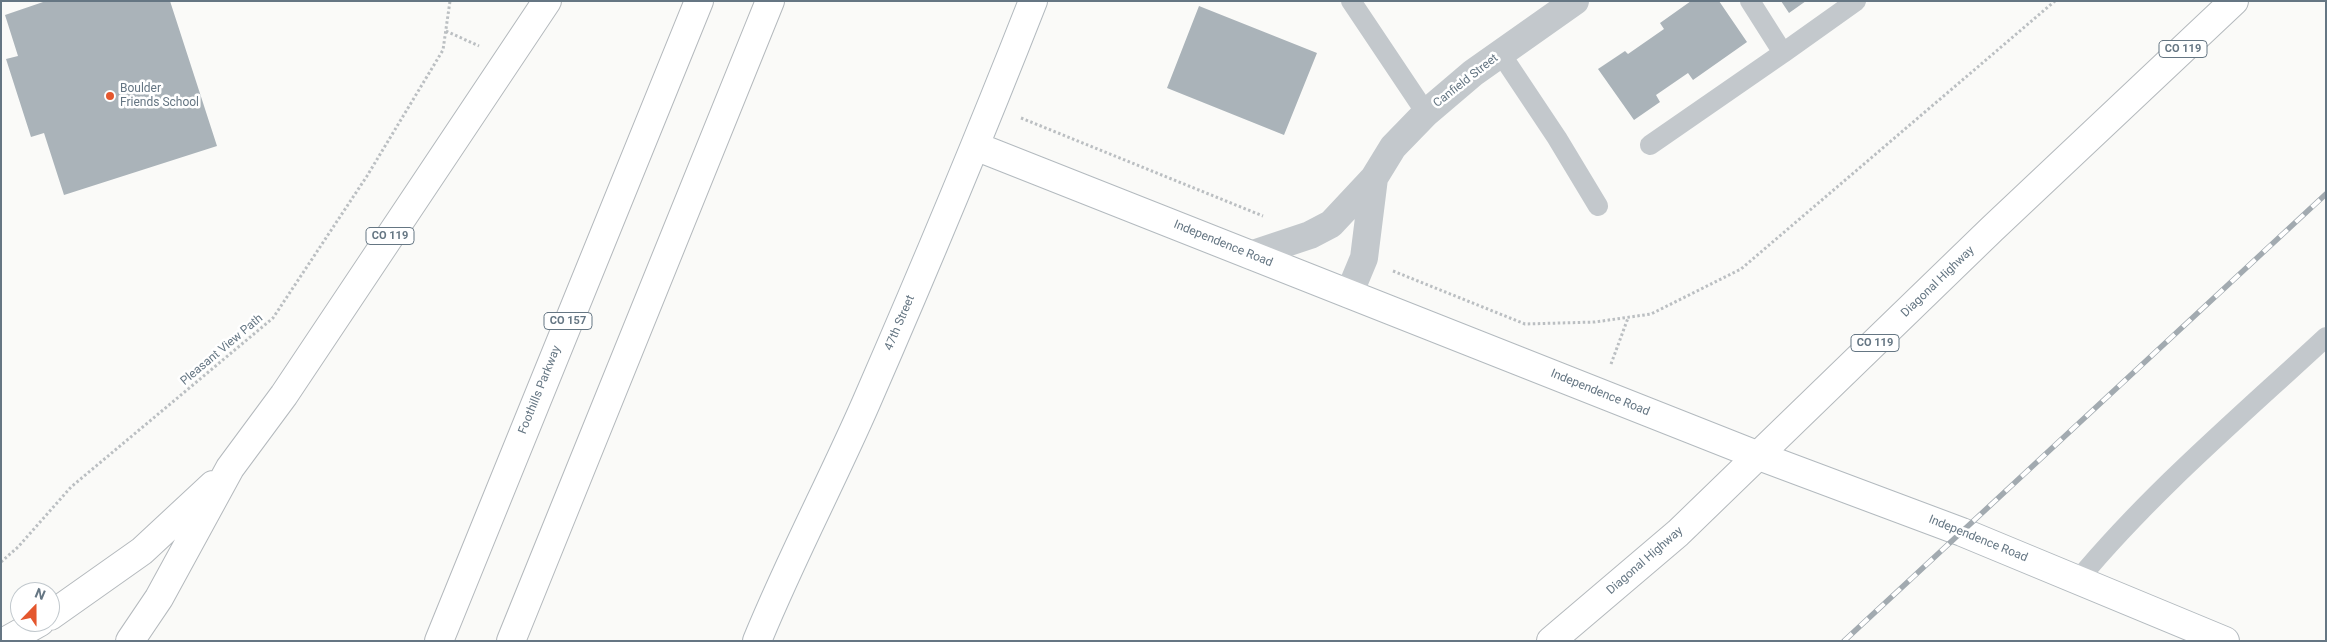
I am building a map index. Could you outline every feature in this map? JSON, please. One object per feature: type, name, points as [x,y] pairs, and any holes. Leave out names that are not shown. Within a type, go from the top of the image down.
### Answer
[{"type":"main road","name":"CO 119","points":[[60,609],[142,551],[230,468],[284,394],[547,1]]},
{"type":"main road","name":"Foothills Parkway","points":[[439,641],[698,1]]},
{"type":"main road","points":[[511,641],[770,1]]},
{"type":"main road","name":"47th Street","points":[[756,641],[774,598],[865,405],[975,146],[1033,1]]},
{"type":"main road","name":"Diagonal Highway","points":[[1551,641],[1678,533],[1992,229],[2234,1]]},
{"type":"main road","name":"Independence Road","points":[[975,146],[1759,456],[1962,532],[2225,641]]},
{"type":"main road","points":[[130,641],[159,598],[230,468]]},
{"type":"main road","points":[[6,641],[22,632]]},
{"type":"street","name":"Canfield Street","points":[[1250,255],[1310,235],[1330,224],[1374,178],[1393,147],[1426,113],[1473,73],[1575,1]]},
{"type":"street","name":"Canfield Street","points":[[1349,294],[1364,258],[1374,178]]},
{"type":"lane","points":[[1351,1],[1426,113]]},
{"type":"lane","points":[[1750,1],[1783,53]]},
{"type":"lane","points":[[1650,145],[1856,1]]},
{"type":"lane","points":[[1501,54],[1557,138],[1598,206]]},
{"type":"lane","points":[[2078,580],[2104,549],[2152,499],[2326,337]]},
{"type":"path","name":"Pleasant View Path","points":[[1,562],[18,547],[71,487],[273,318],[367,176],[443,50],[450,1]]},
{"type":"path","points":[[1364,258],[1408,278],[1526,324],[1595,322],[1651,314],[1741,270],[2055,1]]},
{"type":"path","points":[[991,106],[1264,216]]},
{"type":"path","points":[[1600,393],[1628,318]]},
{"type":"building","name":"Boulder Friends School","points":[[46,1],[170,1],[217,146],[64,195],[44,133],[31,137],[6,59],[18,56],[5,15]]},
{"type":"building","points":[[1691,1],[1719,1],[1747,42],[1693,80],[1688,73],[1656,95],[1660,102],[1634,120],[1598,69],[1625,51],[1628,54],[1664,29],[1660,23]]},
{"type":"building","points":[[1781,1],[1806,1],[1789,13]]},
{"type":"building","points":[[1199,6],[1317,53],[1284,135],[1167,88]]},
{"type":"railway","points":[[1844,641],[2326,194]]},
{"type":"place","name":"Boulder Friends School","points":[[110,96]]}]
